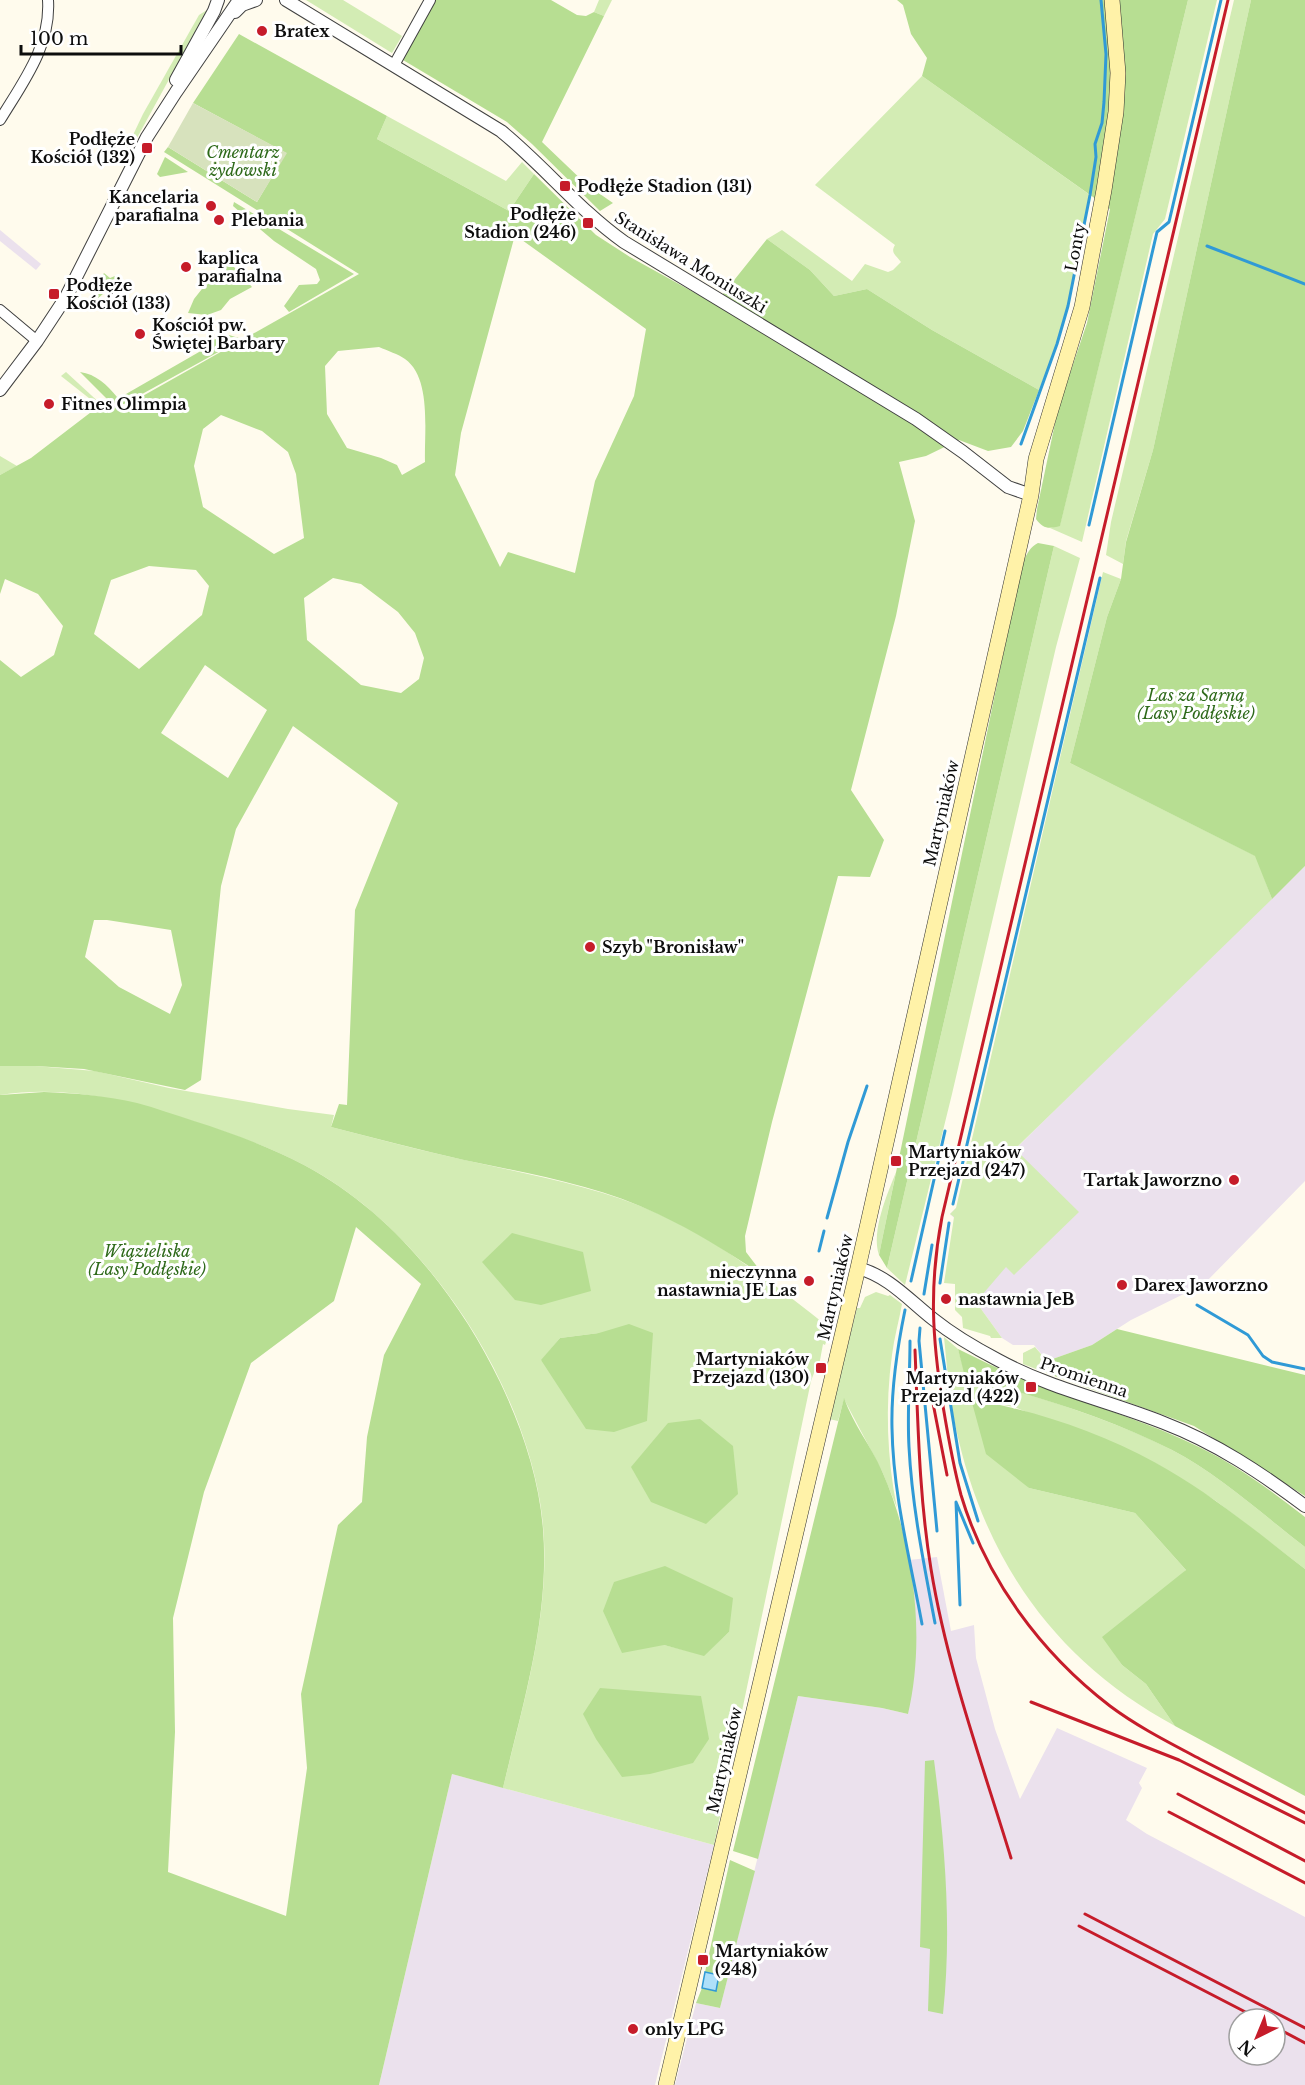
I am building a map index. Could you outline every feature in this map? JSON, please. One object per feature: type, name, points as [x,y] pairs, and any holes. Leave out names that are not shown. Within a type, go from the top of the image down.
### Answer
[{"type":"main road","name":"Lonty","points":[[1031,495],[1039,449],[1082,307],[1104,190],[1116,112],[1118,73],[1112,0]]},
{"type":"main road","name":"Martyniaków","points":[[666,2085],[858,1268],[1031,495]]},
{"type":"street","points":[[0,120],[34,63],[42,45],[49,21],[48,0]]},
{"type":"street","points":[[147,138],[239,0]]},
{"type":"street","points":[[227,19],[242,5],[256,0]]},
{"type":"street","name":"Stanisława Moniuszki","points":[[286,0],[501,131],[522,148],[590,215],[624,242],[916,419],[1008,487],[1031,495]]},
{"type":"street","points":[[394,65],[430,0]]},
{"type":"street","points":[[0,390],[37,341],[76,280],[171,89],[217,4]]},
{"type":"street","points":[[0,310],[37,341]]},
{"type":"street","name":"Promienna","points":[[858,1268],[877,1274],[955,1335],[1000,1362],[1044,1382],[1165,1423],[1205,1441],[1242,1462],[1305,1506]]},
{"type":"shaded area","points":[[0,230],[41,264],[36,270],[0,241]]},
{"type":"shaded area","points":[[1305,866],[1305,1181],[1204,1284],[1131,1320],[1092,1345],[1047,1361],[1034,1345],[1013,1345],[1002,1338],[976,1302],[965,1228],[950,1214]]},
{"type":"shaded area","points":[[937,1557],[951,1631],[974,1625],[976,1658],[995,1729],[1020,1799],[1057,1728],[1147,1768],[1139,1783],[1142,1788],[1126,1820],[1147,1834],[1305,1917],[1305,2085],[675,2085],[696,2003],[720,2008],[798,1696],[908,1714],[914,1610],[909,1560]]},
{"type":"shaded area","points":[[452,1774],[714,1845],[655,2085],[379,2085]]},
{"type":"green space","points":[[306,0],[343,0],[402,36],[392,53]]},
{"type":"green space","points":[[435,0],[551,0],[577,15],[586,16],[594,12],[604,16],[542,142],[587,185],[613,203],[600,211],[507,122],[403,60],[402,56]]},
{"type":"green space","points":[[599,0],[612,0],[604,16],[594,12]]},
{"type":"green space","points":[[897,0],[1188,0],[1060,526],[1049,528],[1041,525],[1036,519],[1037,509],[1058,409],[1087,323],[1110,209],[922,76],[927,58],[911,34],[903,5]]},
{"type":"green space","points":[[1188,0],[1217,0],[1165,219],[1153,234],[1082,542],[1050,528],[1060,525]]},
{"type":"green space","points":[[1234,0],[1251,0],[1153,450],[1126,541],[1123,564],[1106,555],[1111,522]]},
{"type":"green space","name":"Las za Sarną (Lasy Podłęskie)","points":[[1251,0],[1305,0],[1305,866],[1272,899],[1255,856],[1070,763],[1107,617],[1121,579],[1126,542],[1153,450]]},
{"type":"green space","points":[[207,10],[126,158],[123,156],[143,114],[199,15]]},
{"type":"green space","points":[[239,34],[387,116],[377,139],[509,211],[534,174],[596,235],[630,257],[715,304],[767,239],[810,270],[834,296],[867,289],[932,330],[1039,390],[1023,431],[1011,447],[988,451],[959,440],[926,456],[899,462],[915,521],[896,616],[851,790],[884,840],[870,877],[838,876],[772,1122],[745,1236],[746,1252],[765,1277],[686,1228],[611,1195],[563,1181],[447,1156],[331,1127],[339,1104],[347,1105],[355,910],[398,803],[293,726],[236,829],[221,886],[201,1080],[185,1090],[84,1069],[0,1066],[0,660],[21,677],[54,655],[63,626],[38,594],[5,579],[0,594],[0,475],[31,458],[99,406],[125,406],[359,274],[164,152],[168,147],[257,202],[286,153],[193,103]],"holes":[[[515,235],[646,329],[634,396],[595,481],[575,573],[508,552],[500,567],[455,475],[461,433]],[[379,347],[405,359],[414,368],[423,392],[425,462],[402,475],[397,465],[347,448],[327,414],[325,366],[338,351]],[[221,415],[262,431],[288,452],[296,474],[304,538],[274,554],[203,507],[194,466],[203,429]],[[149,566],[196,570],[209,586],[202,615],[139,669],[94,634],[111,580]],[[333,578],[361,584],[398,612],[415,633],[424,658],[419,679],[401,693],[361,685],[307,640],[304,598]],[[205,665],[267,710],[228,778],[161,733]],[[94,920],[171,930],[182,985],[170,1014],[119,987],[85,957]]]},
{"type":"green space","points":[[922,76],[1090,195],[1068,306],[1057,344],[1039,390],[932,330],[867,289],[834,296],[810,270],[767,239],[782,230],[852,281],[865,264],[888,272],[901,262],[893,252],[895,245],[815,185]]},
{"type":"green space","name":"Cmentarz żydowski","points":[[193,103],[287,153],[257,202],[168,147]]},
{"type":"green space","points":[[387,116],[506,181],[522,162],[534,174],[509,211],[377,139]]},
{"type":"green space","points":[[165,157],[188,172],[160,177],[157,174]]},
{"type":"green space","points":[[234,202],[354,274],[289,312],[284,306],[299,285],[317,284],[320,280],[316,269],[274,241],[233,206]]},
{"type":"green space","points":[[221,265],[234,267],[252,287],[230,299],[221,310],[207,315],[188,313],[194,299]]},
{"type":"green space","points":[[104,273],[110,278],[115,276],[120,279],[96,300],[90,296]]},
{"type":"green space","points":[[229,335],[242,339],[124,404],[111,403],[80,372],[101,381],[117,397],[206,348],[213,340]]},
{"type":"green space","points":[[66,372],[103,406],[99,406],[61,376]]},
{"type":"green space","points":[[0,456],[17,466],[0,475]]},
{"type":"green space","points":[[1038,543],[1054,546],[887,1268],[879,1255],[1018,581],[1027,554]]},
{"type":"green space","points":[[1054,546],[1080,558],[1056,647],[905,1285],[887,1268]]},
{"type":"green space","points":[[1103,572],[1121,579],[1107,617],[1070,763],[1256,856],[1272,899],[1015,1149],[1079,1212],[1014,1275],[1006,1267],[976,1302],[1002,1338],[991,1338],[963,1328],[962,1317],[955,1310],[955,1284],[944,1283],[954,1217],[950,1214],[956,1208]]},
{"type":"green space","points":[[0,1066],[35,1066],[95,1071],[169,1088],[334,1115],[331,1127],[581,1187],[657,1213],[724,1250],[827,1326],[834,1320],[825,1345],[823,1344],[818,1371],[817,1365],[811,1381],[714,1845],[503,1788],[529,1682],[541,1610],[544,1538],[540,1502],[528,1453],[510,1403],[487,1354],[458,1308],[424,1264],[387,1225],[347,1192],[304,1165],[214,1128],[161,1111],[93,1096],[46,1092],[0,1095]],"holes":[[[599,1333],[541,1361],[560,1338]],[[729,1632],[704,1655],[664,1645]]]},
{"type":"green space","name":"Wiązieliska (Lasy Podłęskie)","points":[[67,1093],[137,1103],[264,1146],[304,1165],[336,1184],[393,1231],[442,1287],[483,1350],[515,1417],[538,1491],[543,1529],[543,1595],[533,1660],[503,1788],[452,1774],[379,2085],[0,2085],[0,1095]],"holes":[[[356,1227],[421,1284],[384,1355],[367,1437],[362,1502],[338,1525],[301,1694],[307,1768],[286,1916],[168,1872],[175,1732],[173,1618],[204,1492],[251,1363],[334,1301]]]},
{"type":"green space","points":[[896,1172],[879,1255],[878,1224]]},
{"type":"green space","points":[[512,1233],[583,1252],[591,1291],[541,1305],[515,1300],[482,1262]]},
{"type":"green space","points":[[876,1292],[890,1295],[902,1304],[892,1355],[888,1412],[889,1451],[897,1508],[882,1471],[844,1399],[838,1421],[829,1419],[857,1308],[860,1308],[865,1297]]},
{"type":"green space","points":[[629,1324],[653,1333],[647,1421],[614,1432],[586,1429],[541,1360],[560,1338],[599,1333]]},
{"type":"green space","points":[[1117,1329],[1305,1375],[1305,1496],[1194,1426],[1049,1374],[1047,1361],[1092,1345]]},
{"type":"green space","points":[[944,1337],[958,1349],[966,1377],[1071,1408],[1122,1427],[1172,1450],[1224,1483],[1305,1547],[1305,1569],[1216,1501],[1157,1464],[1014,1407],[971,1399],[1029,1488],[1135,1513],[1186,1570],[1114,1653],[1122,1665],[1146,1684],[1175,1726],[1132,1700],[1094,1670],[1060,1637],[1030,1601],[1005,1561],[984,1519],[968,1473],[953,1413]]},
{"type":"green space","points":[[1035,1347],[1047,1361],[1049,1374],[1023,1364],[1023,1353]]},
{"type":"green space","points":[[958,1349],[1038,1385],[1162,1430],[1227,1462],[1305,1517],[1305,1547],[1224,1483],[1172,1450],[1122,1427],[1071,1408],[965,1377]]},
{"type":"green space","points":[[844,1398],[882,1471],[893,1499],[909,1559],[914,1591],[916,1654],[908,1714],[798,1696],[758,1859],[733,1851]]},
{"type":"green space","points":[[971,1399],[1066,1423],[1111,1441],[1156,1463],[1214,1500],[1305,1569],[1305,1796],[1175,1726],[1146,1684],[1122,1665],[1102,1637],[1186,1570],[1135,1513],[1029,1488],[986,1454]]},
{"type":"green space","points":[[700,1419],[733,1446],[738,1494],[706,1524],[651,1502],[631,1467],[668,1423]]},
{"type":"green space","points":[[665,1566],[733,1598],[729,1632],[704,1656],[664,1645],[622,1653],[603,1611],[614,1582]]},
{"type":"green space","points":[[600,1688],[701,1696],[709,1739],[693,1763],[650,1774],[622,1777],[596,1739],[583,1714]]},
{"type":"green space","points":[[934,1760],[946,1887],[947,1950],[943,2014],[928,2011],[930,1949],[920,1947],[925,1761]]},
{"type":"green space","points":[[730,1860],[755,1871],[720,2008],[696,2003],[702,1988],[715,1991],[719,1975],[705,1972]]},
{"type":"water","points":[[705,1972],[719,1975],[716,1991],[702,1988]]},
{"type":"waterway","points":[[1021,444],[1057,344],[1068,306],[1090,195],[1096,157],[1095,144],[1102,123],[1104,102],[1106,54],[1101,0]]},
{"type":"waterway","points":[[1089,525],[1157,232],[1169,222],[1221,0]]},
{"type":"waterway","points":[[1207,246],[1305,284]]},
{"type":"waterway","points":[[953,1204],[1100,578]]},
{"type":"waterway","points":[[827,1218],[848,1142],[867,1086]]},
{"type":"waterway","points":[[911,1281],[945,1131]]},
{"type":"waterway","points":[[940,1283],[949,1223]]},
{"type":"waterway","points":[[819,1251],[824,1231]]},
{"type":"waterway","points":[[924,1294],[932,1245]]},
{"type":"waterway","points":[[1197,1305],[1248,1335],[1263,1356],[1272,1362],[1305,1369]]},
{"type":"waterway","points":[[905,1310],[894,1383],[893,1453],[903,1526],[922,1624]]},
{"type":"waterway","points":[[920,1328],[919,1341],[937,1531]]},
{"type":"waterway","points":[[940,1339],[960,1463],[978,1521]]},
{"type":"waterway","points":[[910,1341],[909,1447],[919,1535],[935,1623]]},
{"type":"waterway","points":[[960,1605],[956,1502],[973,1543]]},
{"type":"railway","points":[[1228,0],[942,1217],[935,1266],[934,1334],[943,1406],[961,1495],[985,1556],[1001,1585],[1039,1638],[1085,1685],[1121,1714],[1166,1741],[1305,1813]]},
{"type":"railway","points":[[915,1350],[920,1460],[931,1569],[946,1642],[966,1715],[1011,1858]]},
{"type":"railway","points":[[932,1398],[947,1475]]},
{"type":"railway","points":[[1031,1702],[1179,1760],[1305,1823]]},
{"type":"railway","points":[[1178,1794],[1305,1861]]},
{"type":"railway","points":[[1169,1812],[1305,1883]]},
{"type":"railway","points":[[1085,1914],[1305,2028]]},
{"type":"railway","points":[[1079,1926],[1236,2007]]},
{"type":"railway","points":[[1287,2033],[1305,2043]]},
{"type":"place","name":"Bratex","points":[[262,31]]},
{"type":"place","name":"Podłęże Kościół (132)","points":[[147,148]]},
{"type":"place","name":"Podłęże Stadion (131)","points":[[565,186]]},
{"type":"place","name":"Kancelaria parafialna","points":[[211,206]]},
{"type":"place","name":"Plebania","points":[[219,220]]},
{"type":"place","name":"Podłęże Stadion (246)","points":[[588,223]]},
{"type":"place","name":"kaplica parafialna","points":[[186,267]]},
{"type":"place","name":"Podłęże Kościół (133)","points":[[54,294]]},
{"type":"place","name":"Kościół pw. Świętej Barbary","points":[[140,334]]},
{"type":"place","name":"Fitnes Olimpia","points":[[49,404]]},
{"type":"place","name":"Szyb \"Bronisław\"","points":[[590,947]]},
{"type":"place","name":"Martyniaków Przejazd (247)","points":[[896,1161]]},
{"type":"place","name":"Tartak Jaworzno","points":[[1234,1180]]},
{"type":"place","name":"nieczynna nastawnia JE Las","points":[[809,1281]]},
{"type":"place","name":"Darex Jaworzno","points":[[1122,1285]]},
{"type":"place","name":"nastawnia JeB","points":[[946,1299]]},
{"type":"place","name":"Martyniaków Przejazd (130)","points":[[821,1368]]},
{"type":"place","name":"Martyniaków Przejazd (422)","points":[[1031,1387]]},
{"type":"place","name":"Martyniaków (248)","points":[[703,1960]]},
{"type":"place","name":"only LPG","points":[[633,2029]]}]
